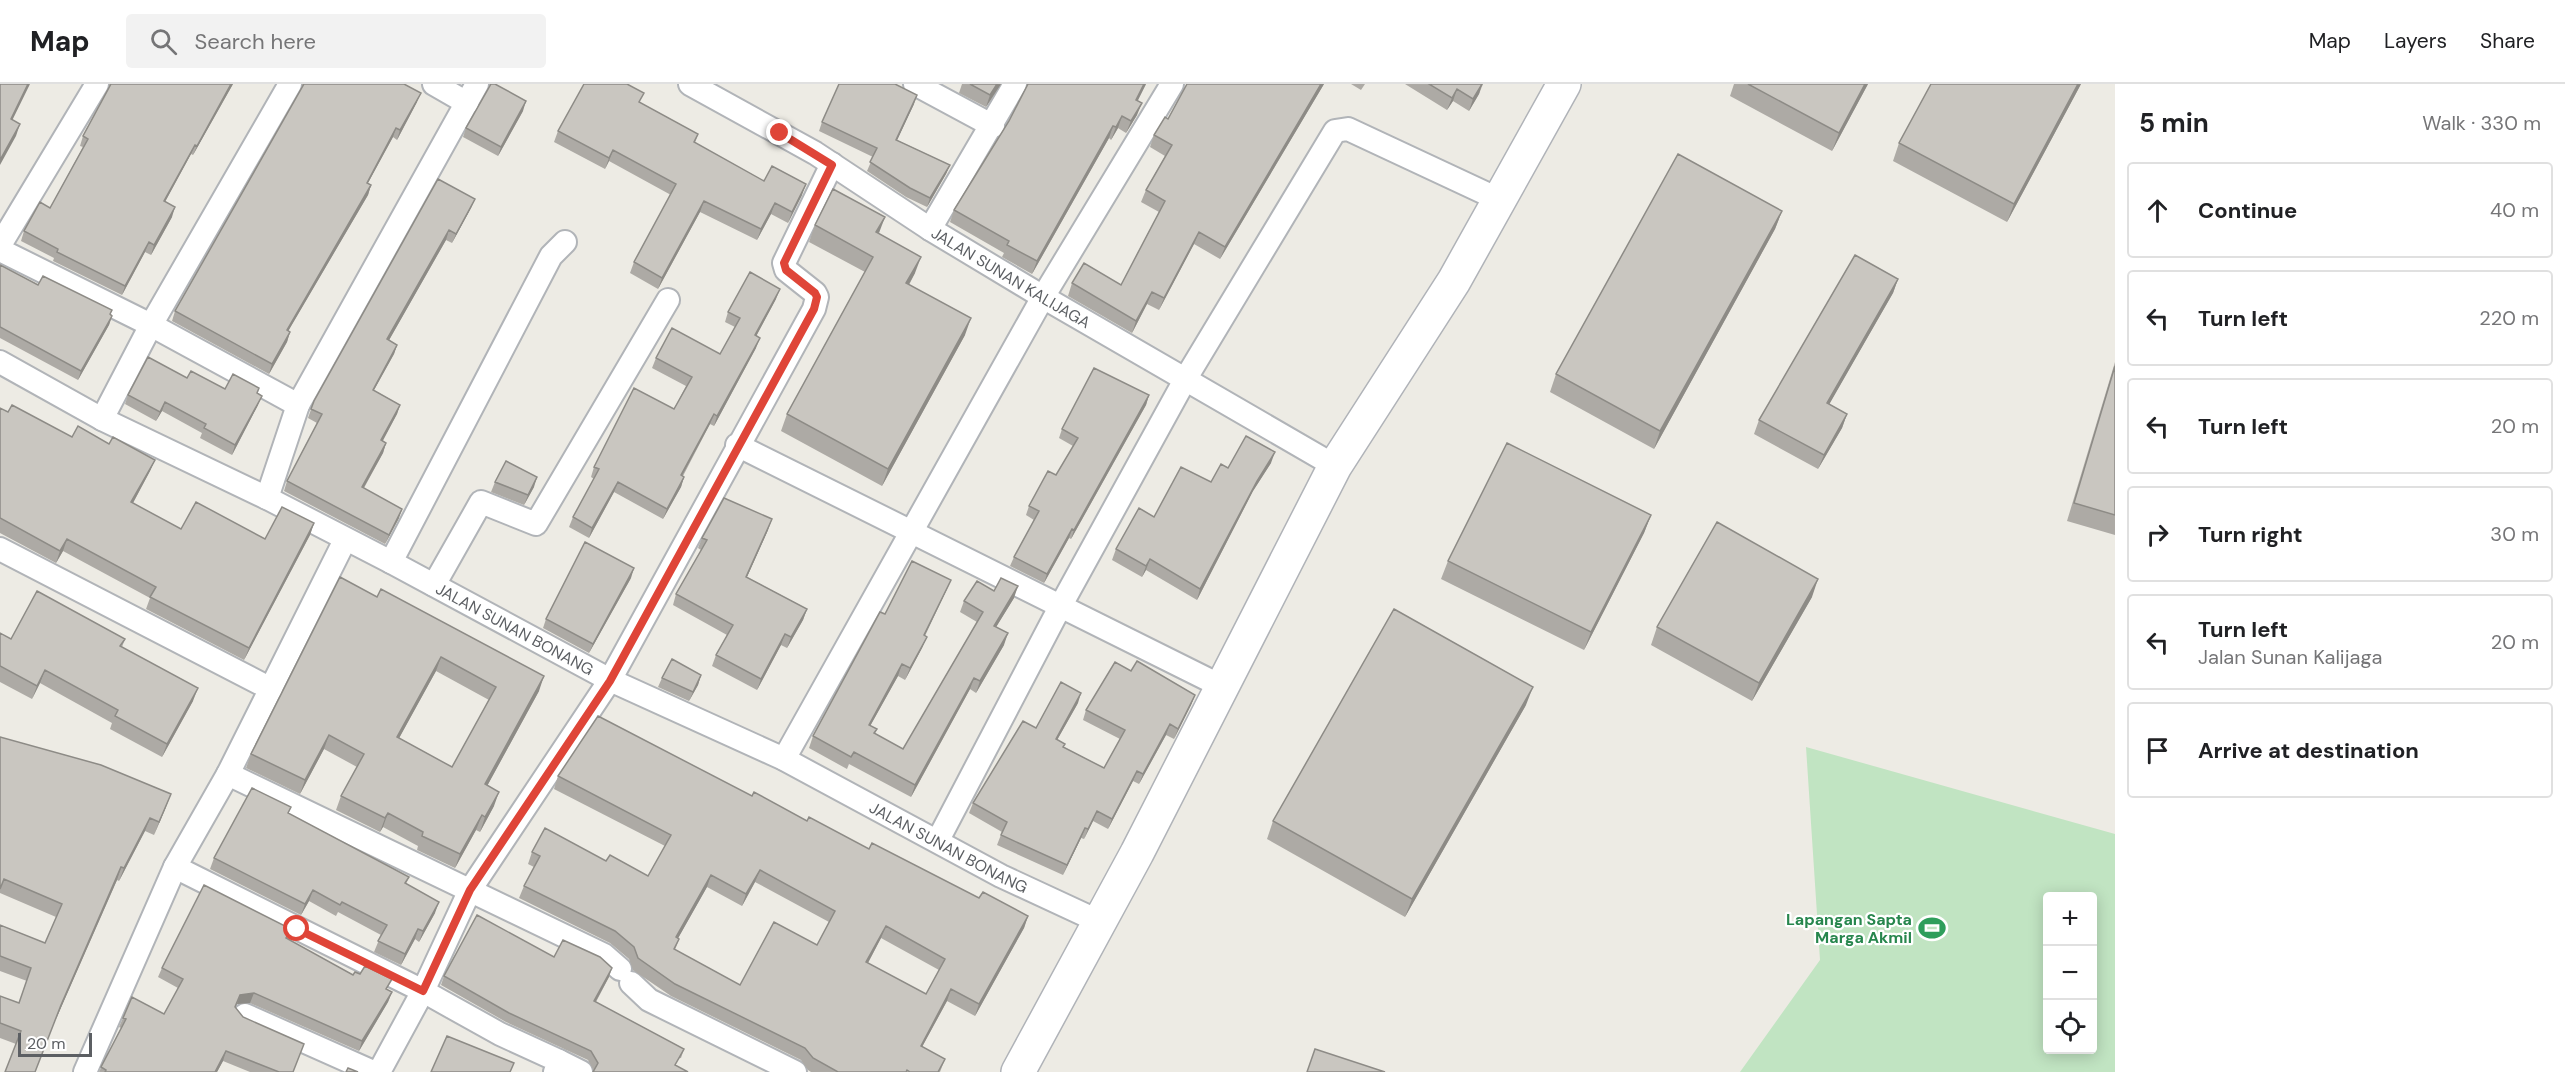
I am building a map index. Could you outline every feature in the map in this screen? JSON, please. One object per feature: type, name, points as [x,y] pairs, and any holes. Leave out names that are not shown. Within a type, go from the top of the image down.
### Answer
[{"type":"main road","points":[[1018,1072],[1098,921],[1137,853],[1335,466],[1454,281],[1564,84]]},
{"type":"street","points":[[0,245],[97,84]]},
{"type":"street","points":[[102,419],[151,325],[290,84]]},
{"type":"street","points":[[267,498],[298,405],[472,93],[434,84]]},
{"type":"street","name":"JALAN SUNAN KALIJAGA","points":[[690,84],[832,165],[930,229],[1042,297],[1335,466]]},
{"type":"street","points":[[915,84],[993,126]]},
{"type":"street","points":[[930,229],[993,126],[1015,84]]},
{"type":"street","points":[[784,759],[1042,297],[1172,84]]},
{"type":"street","points":[[938,840],[1060,607],[1186,378],[1335,131],[1348,129],[1500,200]]},
{"type":"street","points":[[379,1072],[423,991],[470,890],[610,681],[816,303],[815,293],[786,270],[784,263],[832,165]]},
{"type":"street","points":[[391,562],[551,255],[565,242]]},
{"type":"street","points":[[0,250],[151,325],[298,405]]},
{"type":"street","points":[[434,585],[481,502],[536,524],[668,300]]},
{"type":"street","name":"JALAN SUNAN BONANG","points":[[0,362],[102,419],[267,498],[391,562],[610,681],[784,759],[1001,876],[1098,921]]},
{"type":"street","points":[[737,445],[1223,687]]},
{"type":"street","points":[[85,1072],[175,867],[228,774],[345,540]]},
{"type":"street","points":[[0,549],[271,688]]},
{"type":"street","points":[[228,774],[604,955],[649,1000],[795,1072]]},
{"type":"street","points":[[175,867],[423,991],[557,1067],[581,1072]]},
{"type":"street","points":[[244,1015],[373,1072]]},
{"type":"green space","name":"Lapangan Sapta Marga Akmil","points":[[1806,747],[2115,834],[2115,1072],[1740,1072],[1820,960]]},
{"type":"building","points":[[0,84],[28,84],[11,119],[20,124],[0,160]]},
{"type":"building","points":[[111,84],[231,84],[164,201],[175,207],[154,245],[149,242],[125,286],[57,252],[58,249],[24,231],[40,202],[50,208],[88,139],[83,136]]},
{"type":"building","points":[[304,84],[404,84],[421,93],[400,130],[396,128],[367,183],[371,185],[287,330],[290,332],[272,364],[175,311]]},
{"type":"building","points":[[491,84],[526,101],[501,147],[466,128]]},
{"type":"building","points":[[584,84],[627,84],[644,93],[639,102],[698,134],[694,142],[764,181],[772,166],[806,184],[792,212],[775,203],[761,229],[704,201],[662,278],[634,262],[676,184],[613,150],[609,158],[558,131]]},
{"type":"building","points":[[839,84],[895,84],[917,95],[896,140],[950,165],[930,198],[870,162],[877,148],[822,122]]},
{"type":"building","points":[[970,84],[997,84],[990,95]]},
{"type":"building","points":[[1028,84],[1144,84],[1136,100],[1142,103],[1131,121],[1122,116],[1116,127],[1113,126],[1037,261],[1007,245],[1009,241],[954,210],[1009,121]]},
{"type":"building","points":[[1187,84],[1321,84],[1225,247],[1199,232],[1164,298],[1152,292],[1136,321],[1072,283],[1084,263],[1121,285],[1165,201],[1146,190],[1172,145],[1154,135],[1165,117],[1168,119]]},
{"type":"building","points":[[1429,84],[1482,84],[1473,99],[1457,89],[1452,98]]},
{"type":"building","points":[[1748,84],[1865,84],[1839,133]]},
{"type":"building","points":[[1931,84],[2078,84],[2014,204],[1899,143]]},
{"type":"building","points":[[1678,154],[1782,211],[1660,431],[1556,374]]},
{"type":"building","points":[[438,179],[475,199],[456,234],[449,230],[387,339],[397,345],[373,390],[400,405],[381,440],[386,443],[362,487],[402,509],[389,535],[287,481],[322,414],[311,409],[314,401]]},
{"type":"building","points":[[833,189],[885,217],[876,232],[921,257],[906,283],[971,318],[888,469],[787,414],[873,257],[815,225]]},
{"type":"building","points":[[1855,255],[1898,279],[1827,403],[1847,414],[1824,455],[1759,420]]},
{"type":"building","points":[[0,265],[38,285],[43,276],[112,310],[110,314],[112,316],[81,371],[0,327]]},
{"type":"building","points":[[750,272],[780,289],[755,335],[760,338],[717,416],[714,414],[681,475],[684,477],[667,509],[618,482],[592,528],[573,517],[599,469],[594,467],[634,388],[674,409],[692,377],[656,358],[672,328],[720,354],[740,318],[728,312]]},
{"type":"building","points":[[148,357],[187,378],[191,371],[225,389],[233,374],[259,388],[257,393],[262,396],[235,445],[204,428],[206,424],[165,402],[160,412],[128,395]]},
{"type":"building","points":[[2115,366],[2115,515],[2074,503]]},
{"type":"building","points":[[1094,368],[1149,395],[1047,574],[1014,557],[1039,511],[1029,506],[1048,471],[1056,475],[1078,438],[1062,429]]},
{"type":"building","points":[[12,405],[72,437],[78,426],[109,444],[113,437],[155,460],[131,502],[181,529],[196,502],[265,539],[282,507],[314,523],[249,648],[150,597],[156,587],[67,539],[60,551],[0,518],[0,408],[8,412]]},
{"type":"building","points":[[1246,436],[1275,452],[1257,481],[1200,589],[1150,559],[1146,566],[1116,549],[1139,508],[1154,517],[1181,467],[1211,482],[1221,464],[1228,468]]},
{"type":"building","points":[[1507,443],[1651,515],[1591,632],[1448,561]]},
{"type":"building","points":[[506,461],[537,477],[528,495],[495,482]]},
{"type":"building","points":[[724,498],[772,519],[746,577],[807,609],[791,637],[785,634],[761,679],[716,655],[733,625],[676,594],[707,540],[702,538]]},
{"type":"building","points":[[1717,522],[1818,579],[1759,683],[1657,627]]},
{"type":"building","points":[[585,542],[634,568],[593,644],[546,619]]},
{"type":"building","points":[[912,561],[951,580],[924,635],[927,637],[910,668],[902,664],[869,725],[877,729],[874,733],[903,749],[983,612],[964,601],[977,581],[994,591],[1001,578],[1018,586],[994,626],[1008,633],[980,681],[974,678],[915,785],[854,752],[851,757],[813,736],[880,612],[885,614]]},
{"type":"building","points":[[340,577],[377,597],[381,589],[544,676],[485,784],[499,792],[485,817],[482,815],[460,854],[422,836],[423,832],[388,813],[385,818],[341,796],[364,754],[329,735],[305,780],[251,754]],"holes":[[[441,657],[496,687],[452,767],[397,737]]]},
{"type":"building","points":[[37,591],[125,639],[120,646],[198,688],[167,744],[115,716],[118,710],[45,670],[37,686],[0,666],[0,633],[11,639]]},
{"type":"building","points":[[1394,609],[1533,687],[1412,899],[1273,821]]},
{"type":"building","points":[[672,659],[701,675],[693,692],[662,678]]},
{"type":"building","points":[[1137,661],[1195,695],[1178,729],[1170,724],[1143,774],[1137,771],[1112,819],[1097,811],[1088,829],[1085,828],[1067,865],[1001,835],[1007,822],[973,803],[1023,721],[1036,728],[1061,682],[1081,693],[1056,739],[1065,744],[1063,747],[1104,768],[1125,730],[1086,710],[1115,662],[1131,671]]},
{"type":"building","points":[[598,716],[752,796],[754,792],[807,821],[809,817],[869,849],[872,843],[979,898],[983,892],[1028,916],[979,1004],[951,989],[921,1046],[945,1059],[938,1072],[910,1072],[907,1070],[906,1072],[838,1072],[813,1058],[805,1048],[675,984],[638,958],[634,947],[615,931],[524,886],[540,856],[532,852],[545,828],[606,861],[610,855],[648,876],[671,835],[558,776]],"holes":[[[760,870],[835,911],[817,945],[774,922],[740,985],[674,949],[679,939],[676,937],[711,875],[746,894]],[[886,926],[945,959],[926,994],[866,962]]]},
{"type":"building","points":[[0,737],[101,765],[171,794],[159,822],[150,818],[124,868],[121,867],[61,1005],[35,1072],[5,1072],[21,1031],[0,1023],[0,996],[19,1003],[31,968],[0,956],[0,925],[45,943],[62,904],[4,879],[0,889]]},
{"type":"building","points":[[252,788],[291,807],[288,813],[409,877],[405,883],[439,902],[423,931],[418,929],[405,954],[378,941],[387,925],[342,902],[340,905],[313,890],[305,904],[214,858]]},
{"type":"building","points":[[204,885],[291,929],[286,938],[353,975],[355,972],[360,974],[365,966],[392,979],[386,989],[392,992],[362,1041],[254,993],[240,995],[235,1007],[243,1017],[304,1044],[293,1072],[279,1072],[226,1051],[215,1072],[105,1072],[106,1070],[101,1067],[126,1019],[123,1018],[132,997],[164,1014],[183,979],[162,968]]},
{"type":"building","points":[[477,915],[554,957],[563,940],[600,957],[612,968],[594,1001],[684,1049],[675,1065],[688,1072],[593,1072],[598,1063],[591,1051],[509,1013],[444,976]]},
{"type":"building","points":[[447,1036],[514,1063],[510,1072],[431,1072]]},
{"type":"building","points":[[1315,1049],[1385,1072],[1307,1072]]},
{"type":"building","points":[[348,1068],[358,1072],[346,1072]]},
{"type":"place","name":"Lapangan Sapta Marga Akmil","points":[[1932,928]]},
{"type":"route","points":[[297,929],[423,991],[470,890],[610,681],[737,445],[814,309],[817,297],[815,293],[786,270],[784,263],[832,165],[780,133]]}]
